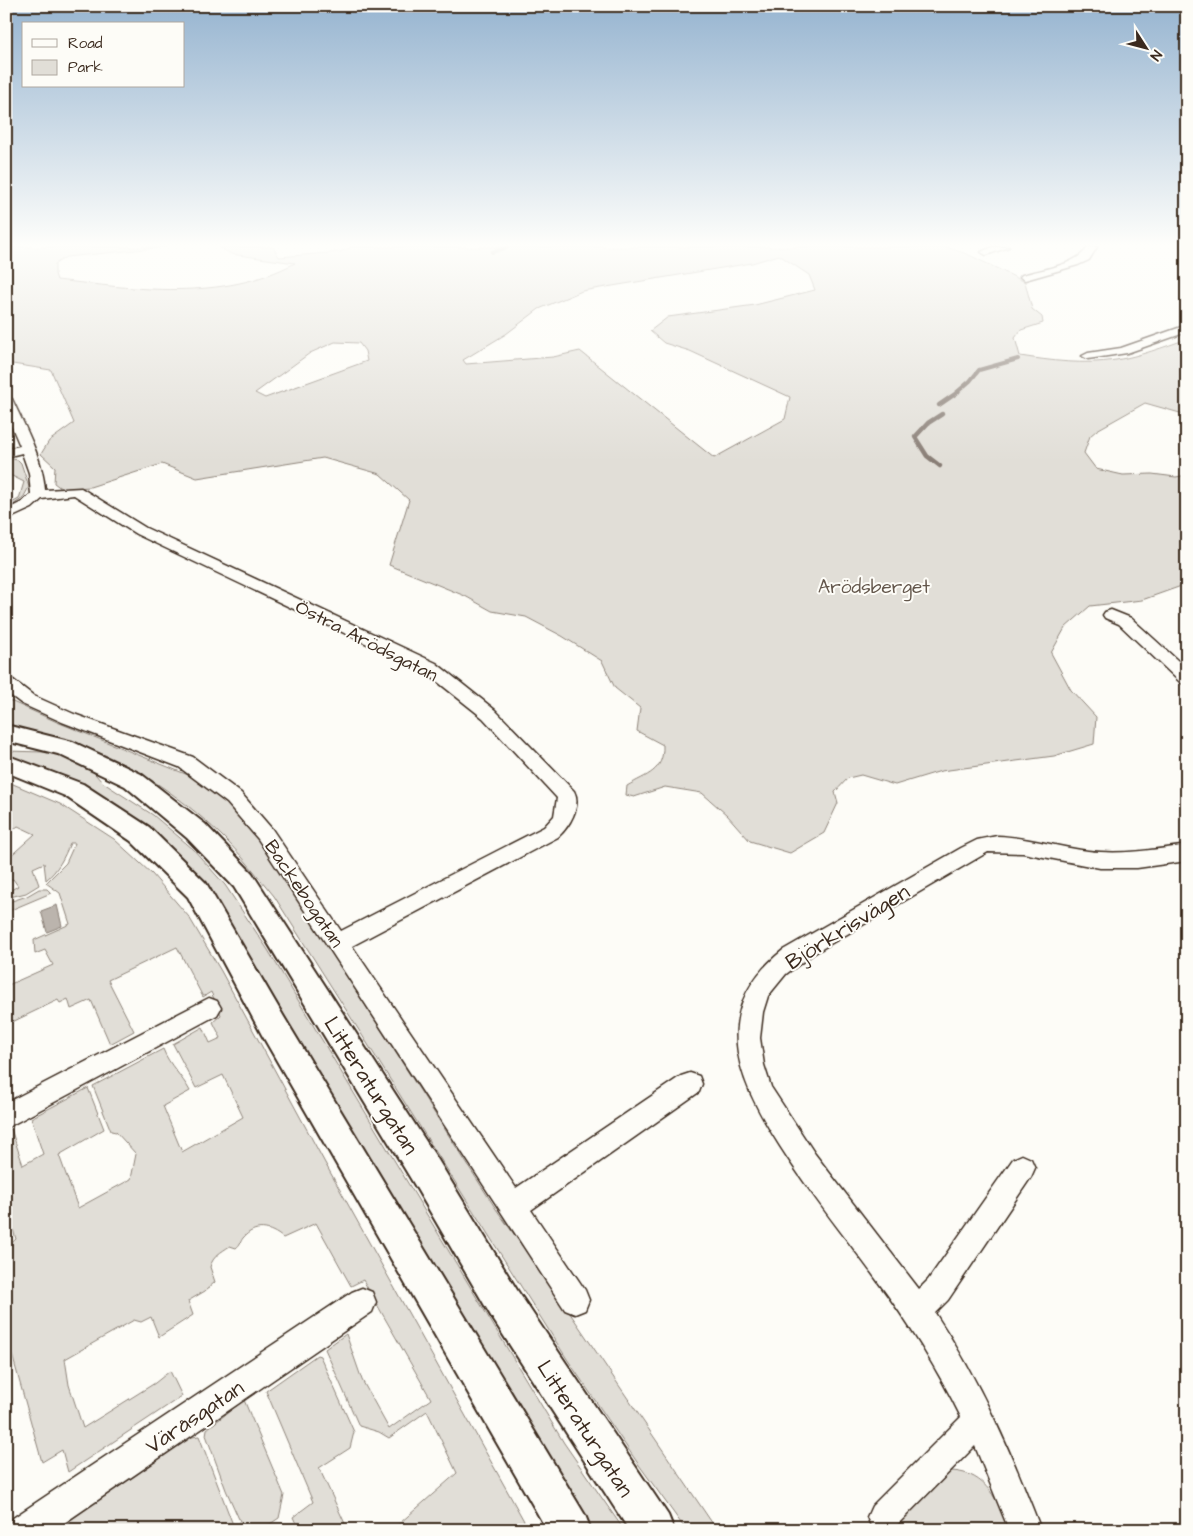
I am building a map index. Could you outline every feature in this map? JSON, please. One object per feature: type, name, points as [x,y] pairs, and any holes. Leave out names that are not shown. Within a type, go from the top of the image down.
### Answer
[{"type":"street","points":[[1088,356],[1123,352],[1187,328]]},
{"type":"street","points":[[6,399],[27,448],[39,487],[38,495],[28,505],[6,516]]},
{"type":"street","points":[[6,453],[27,448]]},
{"type":"street","name":"Östra Arödsgatan","points":[[38,495],[76,491],[141,531],[430,667],[489,714],[567,796],[566,814],[561,824],[551,832],[339,942]]},
{"type":"street","points":[[1111,615],[1125,621],[1187,679]]},
{"type":"street","name":"Backebogatan","points":[[6,683],[28,700],[68,718],[186,762],[234,798],[265,834],[339,942],[575,1300]]},
{"type":"street","name":"Litteraturgatan","points":[[6,733],[65,748],[111,768],[132,780],[196,831],[243,880],[416,1155],[504,1304],[653,1530]]},
{"type":"street","points":[[6,763],[74,790],[140,834],[197,890],[278,1035],[570,1530]]},
{"type":"street","name":"Björkrisvägen","points":[[1025,1530],[1004,1472],[980,1420],[957,1377],[917,1311],[814,1176],[758,1088],[751,1068],[748,1034],[758,990],[767,978],[797,953],[984,845],[1010,844],[1073,857],[1119,863],[1187,853]]},
{"type":"street","points":[[6,1116],[209,1008]]},
{"type":"street","points":[[512,1207],[690,1084]]},
{"type":"street","points":[[917,1311],[938,1290],[1022,1168]]},
{"type":"street","name":"Väråsgatan","points":[[25,1530],[362,1302]]},
{"type":"street","points":[[883,1517],[980,1420]]},
{"type":"green space","name":"Arödsberget","points":[[6,319],[526,319],[506,334],[463,360],[466,364],[553,357],[580,351],[714,458],[785,419],[790,397],[690,351],[664,343],[650,331],[666,319],[1042,319],[1043,323],[1021,330],[1015,338],[1020,356],[1068,362],[1116,360],[1152,351],[1187,339],[1187,415],[1145,403],[1097,430],[1090,436],[1084,453],[1096,469],[1123,475],[1152,474],[1176,477],[1187,475],[1187,584],[1142,600],[1090,606],[1065,628],[1051,653],[1071,690],[1096,717],[1094,744],[1054,756],[941,771],[895,785],[861,775],[848,778],[835,792],[838,803],[824,833],[790,853],[750,841],[727,815],[702,793],[665,787],[634,797],[626,795],[627,786],[653,771],[661,761],[663,754],[663,745],[637,731],[640,708],[615,688],[602,661],[562,636],[526,617],[492,611],[465,596],[389,565],[409,500],[380,474],[323,458],[197,478],[162,464],[90,487],[62,489],[54,483],[55,467],[41,454],[49,441],[74,423],[51,370],[6,363]],"holes":[[[335,342],[359,343],[365,351],[367,361],[265,398],[255,393],[310,353]]]},
{"type":"green space","points":[[6,458],[18,460],[21,463],[29,487],[23,498],[6,510],[6,506],[19,499],[24,482],[6,473]]},
{"type":"green space","points":[[6,699],[57,722],[193,777],[226,801],[253,830],[496,1209],[561,1300],[717,1530],[686,1530],[639,1465],[567,1359],[274,896],[246,862],[213,827],[176,797],[137,771],[116,760],[73,743],[6,727]]},
{"type":"green space","points":[[6,751],[44,752],[68,756],[89,767],[102,782],[153,815],[193,849],[225,885],[268,950],[564,1443],[624,1530],[589,1530],[231,925],[204,888],[6,757]]},
{"type":"green space","points":[[6,781],[60,804],[114,839],[152,874],[189,917],[221,971],[325,1163],[529,1530],[392,1530],[457,1473],[427,1411],[389,1438],[379,1432],[359,1426],[325,1349],[346,1334],[362,1380],[389,1429],[431,1399],[363,1280],[351,1286],[316,1223],[283,1238],[268,1229],[258,1229],[243,1238],[236,1248],[230,1246],[221,1252],[215,1257],[210,1267],[215,1282],[205,1291],[188,1301],[193,1315],[159,1337],[151,1317],[141,1322],[134,1320],[65,1359],[69,1385],[83,1428],[155,1383],[170,1371],[182,1396],[68,1472],[62,1450],[42,1462],[6,1333],[6,1248],[16,1239],[6,1207],[6,1131],[11,1129],[23,1165],[43,1154],[31,1118],[88,1088],[104,1129],[59,1155],[78,1208],[131,1179],[136,1154],[116,1132],[111,1131],[93,1086],[163,1049],[190,1091],[163,1106],[182,1152],[243,1117],[223,1075],[196,1088],[173,1044],[203,1027],[210,1043],[221,1038],[213,1022],[221,1015],[211,992],[203,997],[177,947],[108,980],[134,1031],[110,1044],[91,1000],[71,1009],[68,999],[60,1003],[58,1000],[6,1025],[6,986],[53,965],[45,950],[35,954],[34,940],[70,924],[60,893],[46,883],[66,863],[75,843],[70,843],[60,863],[46,880],[44,863],[33,868],[39,885],[26,893],[10,897],[11,890],[18,886],[13,879],[6,882],[6,860],[35,834],[18,826],[6,835]]},
{"type":"green space","points":[[39,889],[47,889],[51,893],[6,912],[6,903],[27,896]]},
{"type":"green space","points":[[317,1355],[320,1356],[354,1432],[350,1448],[319,1468],[348,1530],[299,1530],[293,1517],[313,1502],[266,1391]]},
{"type":"green space","points":[[244,1400],[284,1495],[279,1518],[261,1530],[243,1528],[226,1490],[206,1435],[207,1429]]},
{"type":"green space","points":[[199,1436],[235,1530],[56,1530],[192,1437]]},
{"type":"green space","points":[[952,1471],[974,1477],[990,1490],[1009,1530],[905,1530],[897,1521],[943,1476]]},
{"type":"shaded area","points":[[57,905],[62,926],[47,932],[41,911]]},
{"type":"waterway","points":[[956,393],[979,370],[1018,359]]},
{"type":"waterway","points":[[939,405],[958,392]]},
{"type":"waterway","points":[[940,466],[927,456],[915,437],[928,423],[942,414]]}]
